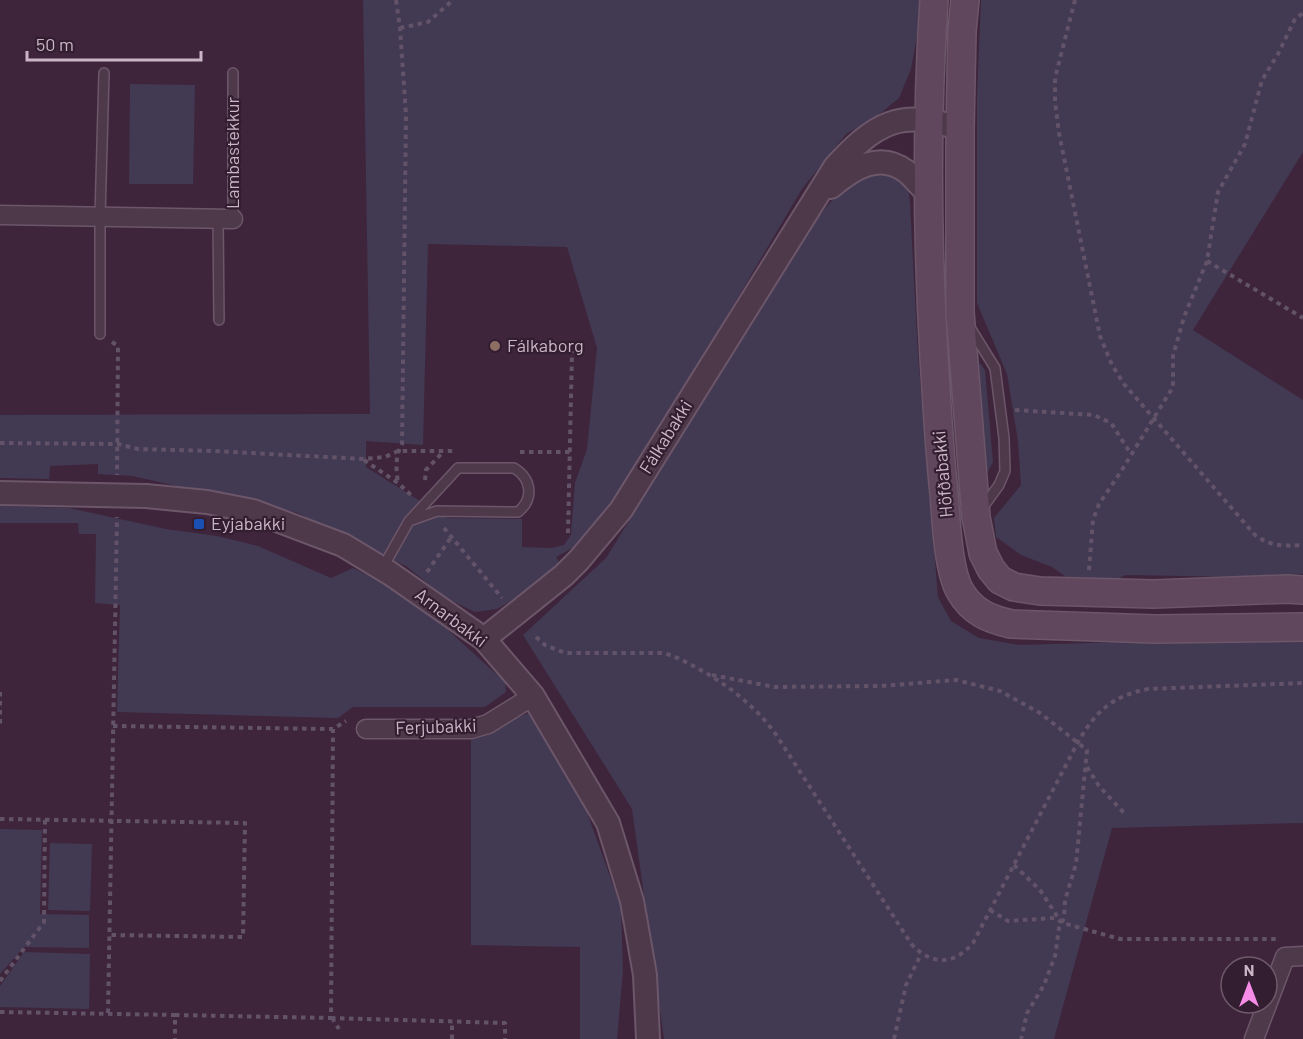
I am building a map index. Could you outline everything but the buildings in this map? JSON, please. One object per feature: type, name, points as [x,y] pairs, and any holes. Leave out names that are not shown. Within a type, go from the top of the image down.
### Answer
[{"type":"main road","name":"Höfðabakki","points":[[934,0],[930,55],[927,192],[940,463],[951,558],[960,590],[976,610],[991,620],[1011,624],[1155,629],[1303,627]]},
{"type":"main road","name":"Höfðabakki","points":[[965,0],[960,129],[960,312],[976,517],[983,553],[991,569],[1000,580],[1014,587],[1040,591],[1154,594],[1298,588]]},
{"type":"street","points":[[897,121],[913,107],[924,87],[930,55]]},
{"type":"street","name":"Fálkabakki","points":[[484,639],[579,560],[621,510],[835,167],[855,145],[871,131],[897,121],[929,120],[960,129]]},
{"type":"street","name":"Fálkabakki","points":[[812,203],[849,172],[864,164],[881,162],[895,165],[907,172],[927,192]]},
{"type":"street","name":"Lambastekkur","points":[[0,215],[226,219]]},
{"type":"street","name":"Arnarbakki","points":[[0,493],[146,496],[219,504],[253,512],[343,544],[484,639],[533,696],[608,823],[633,901],[645,975],[648,1039]]},
{"type":"street","name":"Ferjubakki","points":[[366,729],[471,729],[488,724],[533,696]]},
{"type":"street","points":[[1254,1039],[1285,957],[1302,956]]},
{"type":"lane","points":[[100,334],[104,73]]},
{"type":"lane","name":"Lambastekkur","points":[[219,320],[233,73]]},
{"type":"lane","points":[[960,312],[995,368],[1002,410],[1005,471],[999,485],[976,517]]},
{"type":"lane","points":[[382,569],[409,521],[458,468],[514,468],[528,483],[529,496],[523,508],[518,512],[437,511],[409,521]]},
{"type":"path","points":[[396,0],[406,115],[402,444],[398,451],[396,467],[398,483]]},
{"type":"path","points":[[400,28],[428,22],[453,0]]},
{"type":"path","points":[[1076,0],[1055,78],[1055,102],[1059,133],[1100,336],[1112,365],[1153,419],[1255,535],[1267,543],[1283,546],[1303,545]]},
{"type":"path","points":[[1088,592],[1093,520],[1099,504],[1173,387],[1173,356],[1184,317],[1207,261],[1218,192],[1245,144],[1262,80],[1295,19],[1303,13]]},
{"type":"path","points":[[1207,261],[1303,318]]},
{"type":"path","points":[[100,334],[118,346],[117,482]]},
{"type":"path","points":[[568,533],[572,351]]},
{"type":"path","points":[[1002,410],[1094,415],[1111,423],[1131,454]]},
{"type":"path","points":[[0,442],[118,444],[138,449],[364,459],[385,457],[398,451]]},
{"type":"path","points":[[425,484],[426,470],[444,451]]},
{"type":"path","points":[[411,495],[418,489]]},
{"type":"path","points":[[108,1013],[117,517]]},
{"type":"path","points":[[427,573],[452,536]]},
{"type":"path","points":[[536,637],[545,645],[565,653],[662,653],[671,655],[734,690],[769,724],[912,945],[921,954],[931,959],[943,960],[955,958],[973,943],[1078,742],[1096,715],[1106,706],[1131,692],[1148,689],[1303,683]]},
{"type":"path","points":[[705,674],[775,687],[881,686],[956,680],[1000,691],[1040,713],[1088,750],[1076,864],[1065,900],[1063,923],[1059,928],[1055,956],[1044,985],[1028,1013],[1022,1039]]},
{"type":"path","points":[[0,692],[0,728]]},
{"type":"path","points":[[113,726],[333,729],[332,1018],[339,1029]]},
{"type":"path","points":[[1087,766],[1099,786],[1124,813]]},
{"type":"path","points":[[0,819],[244,823],[243,937],[109,935]]},
{"type":"path","points":[[0,981],[45,922],[45,820]]},
{"type":"path","points":[[1014,865],[1040,890],[1063,923]]},
{"type":"path","points":[[990,910],[1008,921],[1055,918],[1063,923],[1120,939],[1288,939],[1302,956]]},
{"type":"path","points":[[894,1039],[906,985],[921,954]]},
{"type":"path","points":[[0,1012],[505,1023],[504,1039]]},
{"type":"path","points":[[175,1015],[175,1039]]},
{"type":"path","points":[[207,1016],[208,1024]]},
{"type":"path","points":[[272,1017],[272,1024]]},
{"type":"path","points":[[452,1021],[452,1039]]},
{"type":"shaded area","points":[[363,0],[920,0],[911,69],[899,98],[875,118],[846,134],[802,189],[615,505],[578,545],[556,557],[559,562],[530,590],[497,609],[475,612],[446,598],[406,566],[361,546],[298,513],[132,476],[98,474],[98,464],[50,466],[49,479],[0,478],[0,415],[370,414]],"holes":[[[428,244],[567,247],[597,348],[587,449],[575,483],[571,535],[564,545],[551,548],[522,547],[522,519],[447,518],[366,467],[366,441],[423,445]]]},
{"type":"shaded area","points":[[981,0],[1303,0],[1303,152],[1193,330],[1303,400],[1303,574],[1240,577],[1126,575],[1088,592],[1052,567],[1021,555],[996,537],[994,518],[1021,485],[1018,441],[1007,374],[977,303],[977,95]]},
{"type":"shaded area","points":[[130,84],[195,85],[193,184],[129,184]]},
{"type":"shaded area","points":[[872,173],[893,177],[908,188],[918,355],[938,597],[951,621],[979,638],[1019,645],[1303,637],[1303,823],[1112,828],[1054,1039],[664,1039],[632,809],[523,635],[606,558],[812,227],[837,195],[852,183]]},
{"type":"shaded area","points":[[979,362],[985,370],[993,462],[986,475]]},
{"type":"shaded area","points":[[0,506],[69,508],[166,529],[217,536],[258,546],[331,578],[353,568],[413,598],[505,682],[506,692],[485,707],[353,707],[338,718],[117,712],[120,605],[95,603],[96,534],[79,534],[78,523],[0,523]]},
{"type":"shaded area","points":[[529,713],[583,801],[621,907],[623,971],[617,1039],[580,1039],[580,947],[471,945],[471,736]]},
{"type":"shaded area","points":[[0,829],[42,830],[40,914],[89,915],[89,948],[24,947],[0,974]]},
{"type":"shaded area","points":[[50,843],[92,844],[90,911],[48,910]]},
{"type":"shaded area","points":[[24,952],[90,954],[89,1009],[0,1007],[0,986]]},
{"type":"place","name":"Fálkaborg","points":[[495,346]]},
{"type":"place","name":"Eyjabakki","points":[[199,524]]}]
